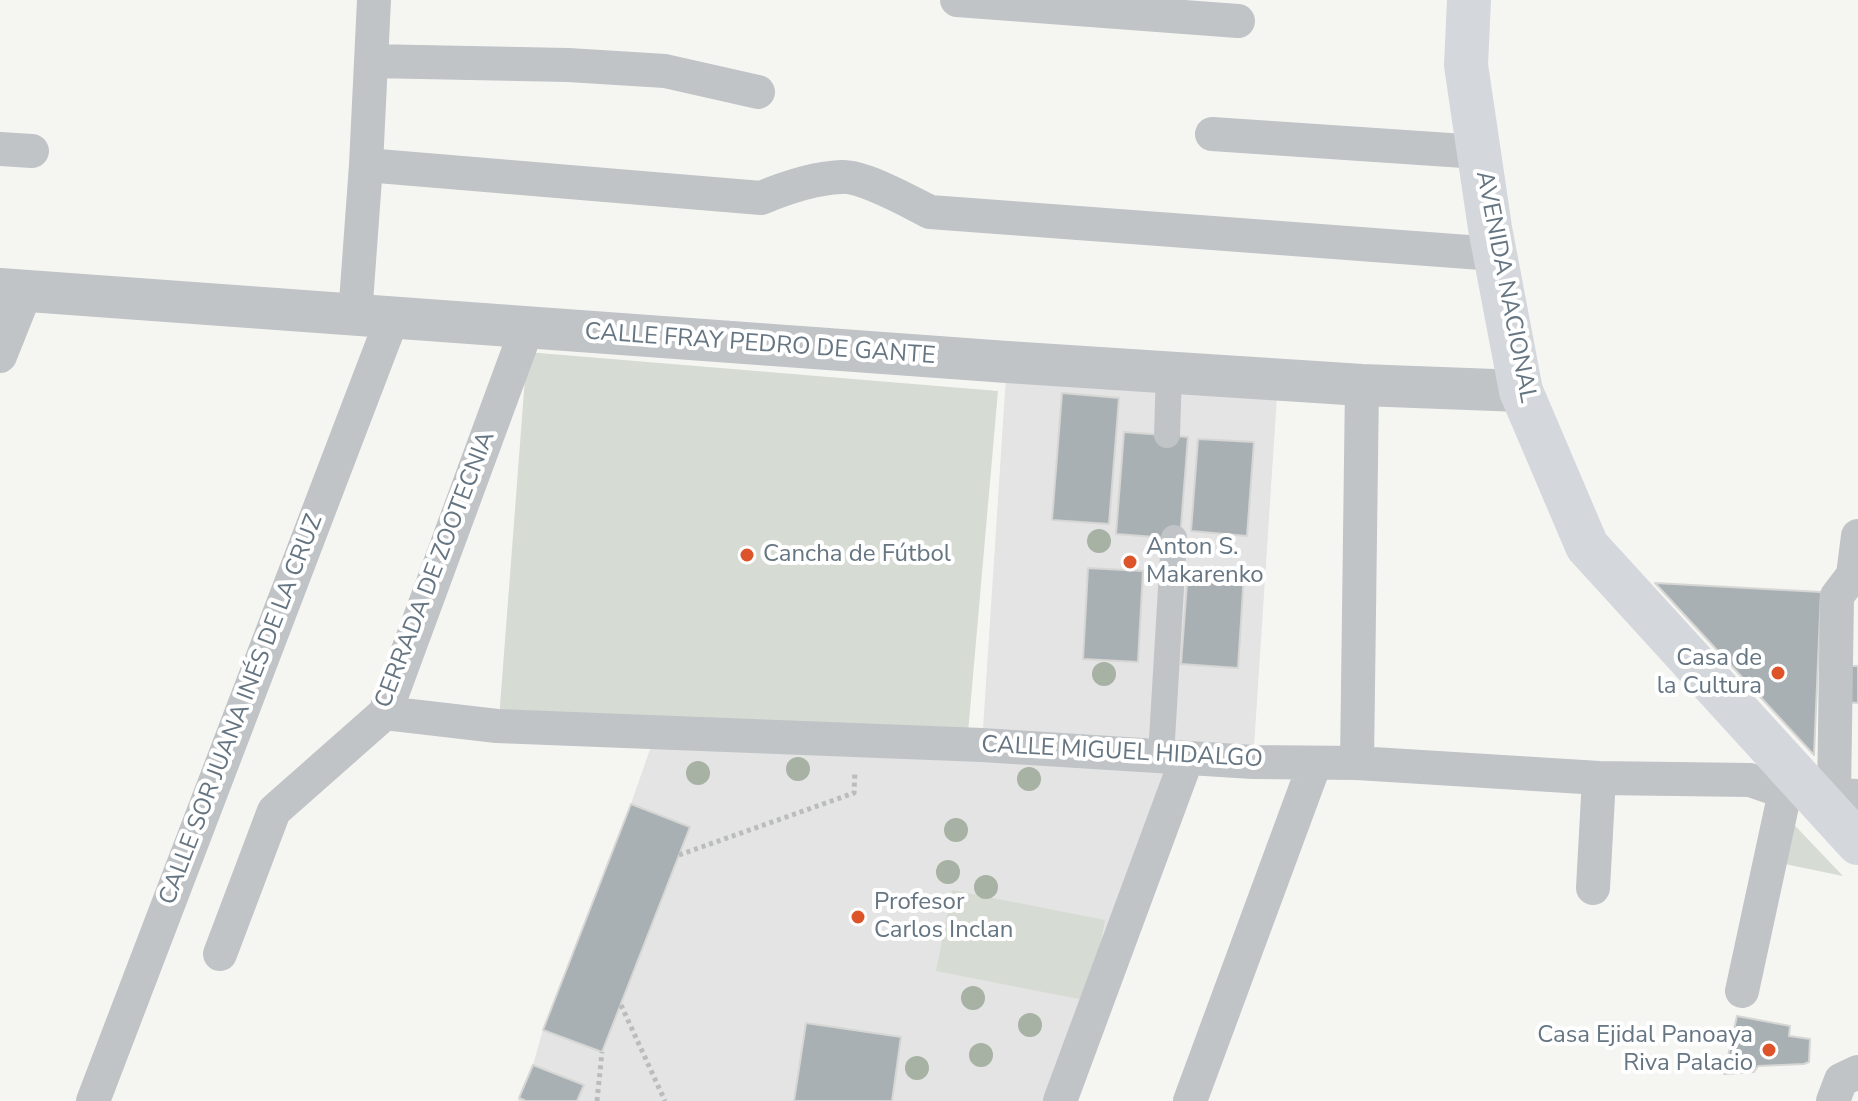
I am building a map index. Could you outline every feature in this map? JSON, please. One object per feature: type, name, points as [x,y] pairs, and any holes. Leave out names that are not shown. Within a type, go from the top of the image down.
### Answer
[{"type":"main road","name":"AVENIDA NACIONAL","points":[[1469,0],[1466,65],[1495,254],[1521,391],[1587,546],[1823,794],[1858,843]]},
{"type":"street","name":"CALLE SOR JUANA INÉS DE LA CRUZ","points":[[93,1101],[373,317],[366,165],[374,0]]},
{"type":"street","points":[[957,0],[1238,21]]},
{"type":"street","points":[[371,61],[568,65],[665,71],[758,92]]},
{"type":"street","points":[[1212,134],[1479,152]]},
{"type":"street","points":[[366,165],[761,198],[787,187],[844,176],[887,190],[930,212],[1495,254]]},
{"type":"street","points":[[0,356],[13,290]]},
{"type":"street","name":"CALLE FRAY PEDRO DE GANTE","points":[[13,290],[1169,373],[1521,391]]},
{"type":"street","name":"CERRADA DE ZOOTECNIA","points":[[220,954],[274,811],[385,713],[527,328]]},
{"type":"street","points":[[1167,435],[1169,373]]},
{"type":"street","points":[[1357,763],[1362,385]]},
{"type":"street","points":[[1742,991],[1823,794],[1837,596],[1856,575],[1858,536]]},
{"type":"street","points":[[1060,1101],[1174,757],[1174,538]]},
{"type":"street","name":"CALLE MIGUEL HIDALGO","points":[[385,713],[497,726],[982,745],[1253,762],[1357,763],[1599,778],[1750,780],[1823,794]]},
{"type":"street","points":[[1190,1101],[1315,763]]},
{"type":"street","points":[[1593,888],[1599,778]]},
{"type":"street","points":[[1833,1101],[1841,1080],[1858,1072]]},
{"type":"path","points":[[679,855],[854,793],[855,770]]},
{"type":"path","points":[[621,1005],[665,1101]]},
{"type":"path","points":[[597,1101],[602,1052]]},
{"type":"shaded area","name":"Cancha de Fútbol","points":[[527,352],[998,391],[967,744],[499,719]]},
{"type":"shaded area","name":"Profesor Carlos Inclan","points":[[1007,362],[1278,380],[1253,762],[1187,758],[1060,1101],[518,1101],[656,732],[982,744]]},
{"type":"shaded area","points":[[1781,811],[1843,876],[1770,861]]},
{"type":"shaded area","points":[[952,890],[1105,920],[1089,1001],[936,971]]},
{"type":"building","points":[[1062,393],[1119,398],[1109,524],[1052,520]]},
{"type":"building","points":[[1124,432],[1188,437],[1180,539],[1116,534]]},
{"type":"building","points":[[1198,439],[1254,442],[1247,536],[1191,531]]},
{"type":"building","points":[[1088,568],[1143,571],[1138,662],[1083,659]]},
{"type":"building","points":[[1188,570],[1244,574],[1238,668],[1181,664]]},
{"type":"building","name":"Casa de la Cultura","points":[[1655,583],[1821,592],[1814,755]]},
{"type":"building","points":[[1843,666],[1858,666],[1858,703],[1843,702]]},
{"type":"building","points":[[631,804],[690,827],[602,1052],[543,1030]]},
{"type":"building","name":"Casa Ejidal Panoaya Riva Palacio","points":[[1737,1016],[1790,1026],[1789,1036],[1810,1039],[1809,1062],[1758,1066],[1754,1072],[1724,1074]]},
{"type":"building","points":[[806,1023],[901,1037],[892,1101],[794,1101]]},
{"type":"building","points":[[533,1065],[584,1085],[577,1101],[526,1101],[519,1098]]},
{"type":"place","name":"Cancha de Fútbol","points":[[747,555]]},
{"type":"place","name":"Anton S. Makarenko","points":[[1130,562]]},
{"type":"place","name":"Casa de la Cultura","points":[[1778,673]]},
{"type":"place","name":"Profesor Carlos Inclan","points":[[858,917]]},
{"type":"place","name":"Casa Ejidal Panoaya Riva Palacio","points":[[1769,1050]]}]
